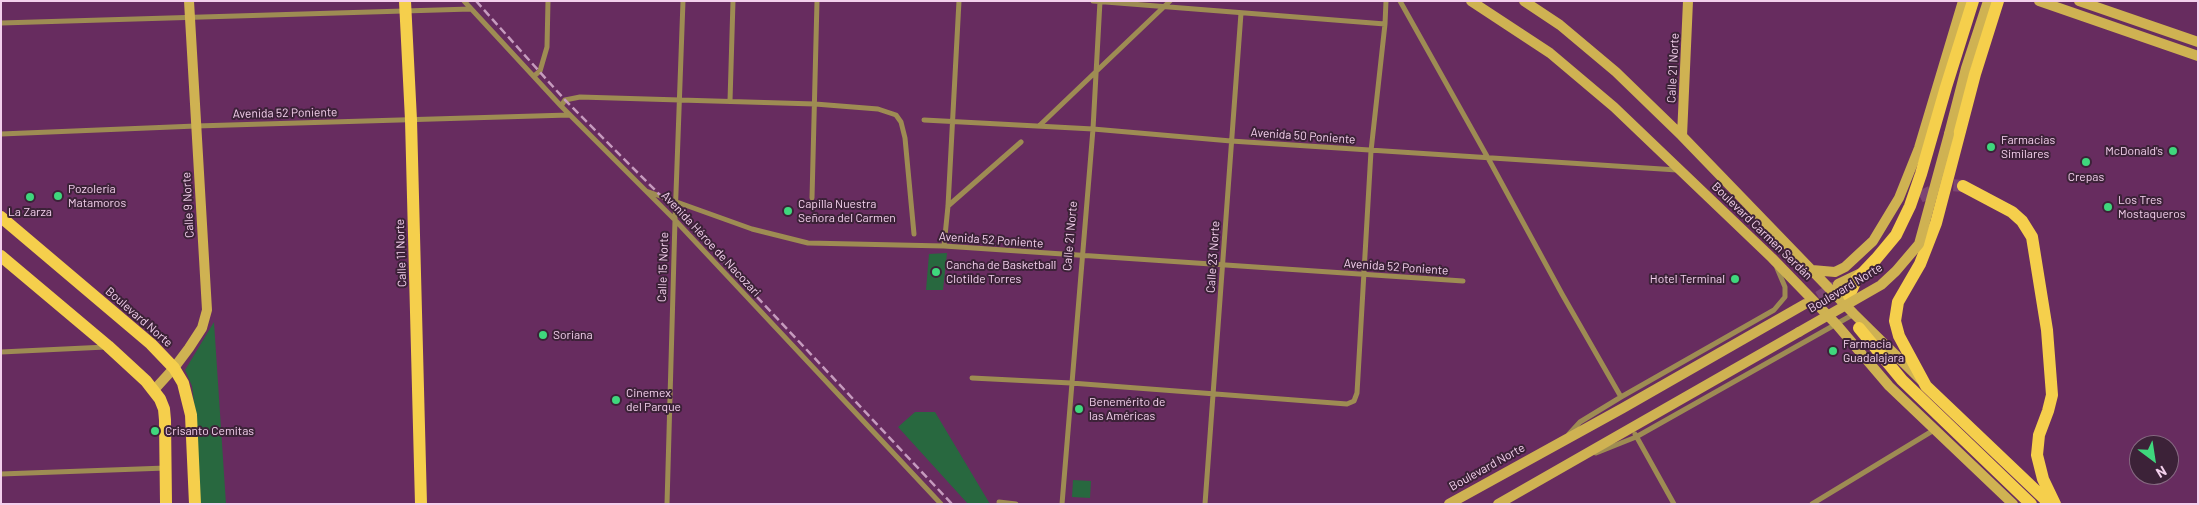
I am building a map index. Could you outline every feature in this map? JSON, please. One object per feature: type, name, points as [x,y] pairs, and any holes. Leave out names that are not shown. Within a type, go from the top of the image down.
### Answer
[{"type":"main road","name":"Calle 9 Norte","points":[[154,390],[174,368],[202,328],[207,310],[189,1]]},
{"type":"main road","name":"Boulevard Carmen Serdán","points":[[1471,1],[1550,53],[1614,107],[1772,258],[1837,325],[1889,386],[2013,504]]},
{"type":"main road","name":"Boulevard Carmen Serdán","points":[[1524,1],[1560,25],[1616,72],[1682,136],[1854,314],[1955,415],[2050,504]]},
{"type":"main road","name":"Calle 21 Norte","points":[[1682,136],[1688,1]]},
{"type":"main road","points":[[1812,270],[1835,272],[1845,267],[1873,241],[1895,205],[1919,148],[1963,1]]},
{"type":"main road","name":"Boulevard Norte","points":[[1838,284],[1864,272],[1896,234],[1910,206],[1974,1]]},
{"type":"main road","name":"Boulevard Norte","points":[[1498,504],[1556,469],[1634,432],[1799,332],[1881,285],[1896,272],[1919,244],[1966,68],[1988,1]]},
{"type":"main road","points":[[1922,381],[1899,336],[1895,310],[1903,290],[1920,264],[1936,223],[1975,74],[1998,1]]},
{"type":"main road","points":[[2039,1],[2198,56]]},
{"type":"main road","points":[[2079,1],[2198,42]]},
{"type":"main road","name":"Calle 11 Norte","points":[[406,6],[411,120],[421,504]]},
{"type":"main road","points":[[1963,186],[2012,212],[2026,226],[2032,237],[2047,330],[2052,395],[2048,411],[2038,435],[2037,455],[2043,479],[2055,504]]},
{"type":"main road","points":[[1910,206],[1920,197]]},
{"type":"main road","name":"Boulevard Norte","points":[[1,217],[157,349],[174,368],[183,383],[191,415],[195,504]]},
{"type":"main road","points":[[1,256],[108,346],[154,390],[164,409],[166,504]]},
{"type":"main road","points":[[1849,296],[1852,285],[1864,272]]},
{"type":"main road","name":"Boulevard Norte","points":[[1449,504],[1564,439],[1631,404],[1805,304]]},
{"type":"main road","points":[[1859,328],[1902,380],[2031,504]]},
{"type":"street","name":"Avenida Héroe de Nacozari","points":[[464,1],[560,106],[674,220],[941,504]]},
{"type":"street","points":[[534,76],[540,71],[546,54],[548,1]]},
{"type":"street","name":"Calle 15 Norte","points":[[667,504],[674,220],[683,1]]},
{"type":"street","points":[[730,101],[733,1]]},
{"type":"street","points":[[812,198],[817,1]]},
{"type":"street","points":[[944,246],[960,1]]},
{"type":"street","points":[[1093,1],[1385,24]]},
{"type":"street","points":[[1039,126],[1095,75],[1170,1]]},
{"type":"street","points":[[972,378],[1071,382],[1347,404],[1354,401],[1357,393],[1371,151],[1386,1]]},
{"type":"street","points":[[1400,1],[1621,397]]},
{"type":"street","name":"Calle 21 Norte","points":[[1062,504],[1093,129],[1100,2]]},
{"type":"street","points":[[1,23],[189,17],[406,6],[471,9]]},
{"type":"street","name":"Calle 23 Norte","points":[[1205,504],[1241,13]]},
{"type":"street","points":[[560,106],[565,100],[580,97],[730,101],[814,104],[878,109],[896,115],[901,122],[904,138],[914,234]]},
{"type":"street","name":"Avenida 52 Poniente","points":[[1,134],[569,115]]},
{"type":"street","name":"Avenida 50 Poniente","points":[[924,120],[1093,129],[1371,151],[1681,170]]},
{"type":"street","points":[[948,206],[1021,142]]},
{"type":"street","name":"Avenida 52 Poniente","points":[[646,191],[752,229],[808,243],[944,246],[1463,282]]},
{"type":"street","name":"Boulevard Norte","points":[[1564,439],[1580,422],[1774,310],[1785,297],[1785,288],[1772,258]]},
{"type":"street","name":"Boulevard Norte","points":[[1634,432],[1837,325],[1854,314]]},
{"type":"street","points":[[1,352],[108,346]]},
{"type":"street","points":[[1815,503],[1934,430]]},
{"type":"street","points":[[1634,432],[1674,504]]},
{"type":"street","points":[[1,474],[166,468]]},
{"type":"street","points":[[1000,503],[1016,504]]},
{"type":"green space","name":"Cancha de Basketball Clotilde Torres","points":[[947,253],[943,290],[926,290],[929,254]]},
{"type":"green space","points":[[214,322],[226,504],[200,504],[196,419],[192,386],[185,370]]},
{"type":"green space","points":[[915,412],[935,412],[990,504],[968,504],[898,427]]},
{"type":"green space","points":[[1073,480],[1091,481],[1090,498],[1072,497]]},
{"type":"tunnel","points":[[1920,197],[1938,188],[1950,185],[1963,186]]},
{"type":"tunnel","points":[[1805,304],[1835,286]]},
{"type":"railway","points":[[476,1],[565,100],[675,210],[952,504]]},
{"type":"place","name":"Farmacias Similares","points":[[1991,147]]},
{"type":"place","name":"McDonald's","points":[[2173,151]]},
{"type":"place","name":"Crepas","points":[[2086,162]]},
{"type":"place","name":"Pozolería Matamoros","points":[[58,196]]},
{"type":"place","name":"La Zarza","points":[[30,197]]},
{"type":"place","name":"Los Tres Mostaqueros","points":[[2108,207]]},
{"type":"place","name":"Capilla Nuestra Señora del Carmen","points":[[788,211]]},
{"type":"place","name":"Cancha de Basketball Clotilde Torres","points":[[936,272]]},
{"type":"place","name":"Hotel Terminal","points":[[1735,279]]},
{"type":"place","name":"Soriana","points":[[543,335]]},
{"type":"place","name":"Farmacia Guadalajara","points":[[1833,351]]},
{"type":"place","name":"Cinemex del Parque","points":[[616,400]]},
{"type":"place","name":"Benemérito de las Américas","points":[[1079,409]]},
{"type":"place","name":"Crisanto Cemitas","points":[[155,431]]}]
